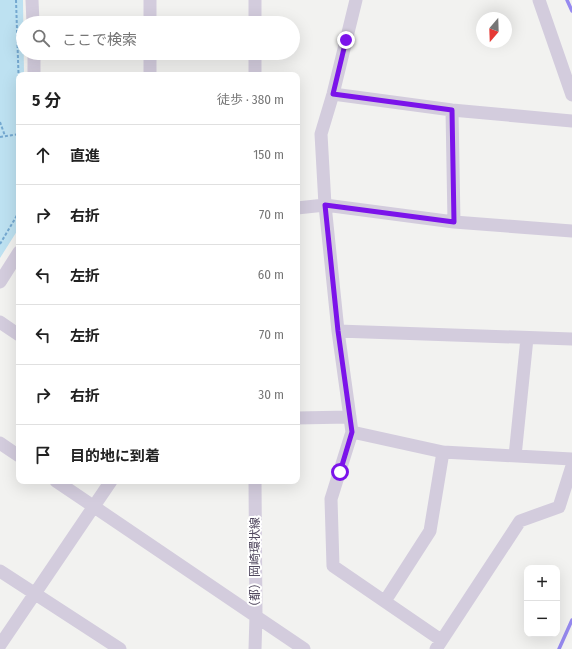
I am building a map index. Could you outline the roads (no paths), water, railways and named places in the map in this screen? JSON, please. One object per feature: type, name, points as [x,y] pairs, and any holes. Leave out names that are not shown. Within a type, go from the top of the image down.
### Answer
[{"type":"street","points":[[32,0],[33,16]]},
{"type":"street","points":[[150,0],[150,16]]},
{"type":"street","points":[[255,0],[255,16]]},
{"type":"street","points":[[356,0],[333,94],[321,134],[325,205],[338,331],[352,432],[331,498],[333,566],[384,601],[438,644],[520,521],[559,507],[572,466]]},
{"type":"street","points":[[539,0],[572,95]]},
{"type":"street","points":[[34,60],[34,72]]},
{"type":"street","points":[[150,60],[150,72]]},
{"type":"street","points":[[255,60],[255,72]]},
{"type":"street","points":[[333,94],[452,110],[572,121]]},
{"type":"street","points":[[452,110],[454,222]]},
{"type":"street","points":[[300,208],[325,205],[454,222],[572,231]]},
{"type":"street","points":[[0,282],[16,257]]},
{"type":"street","points":[[0,322],[16,333]]},
{"type":"street","points":[[338,331],[572,339]]},
{"type":"street","points":[[515,456],[527,338]]},
{"type":"street","points":[[300,418],[350,417]]},
{"type":"street","points":[[352,432],[443,452],[572,459]]},
{"type":"street","points":[[0,443],[16,454]]},
{"type":"street","points":[[384,601],[430,531],[443,452]]},
{"type":"street","points":[[61,484],[304,649]]},
{"type":"street","points":[[0,645],[109,484]]},
{"type":"street","name":"（都）岡崎環状線","points":[[255,484],[255,649]]},
{"type":"street","points":[[0,571],[120,649]]},
{"type":"waterway","points":[[567,0],[572,11]]},
{"type":"waterway","points":[[559,649],[572,620]]}]
